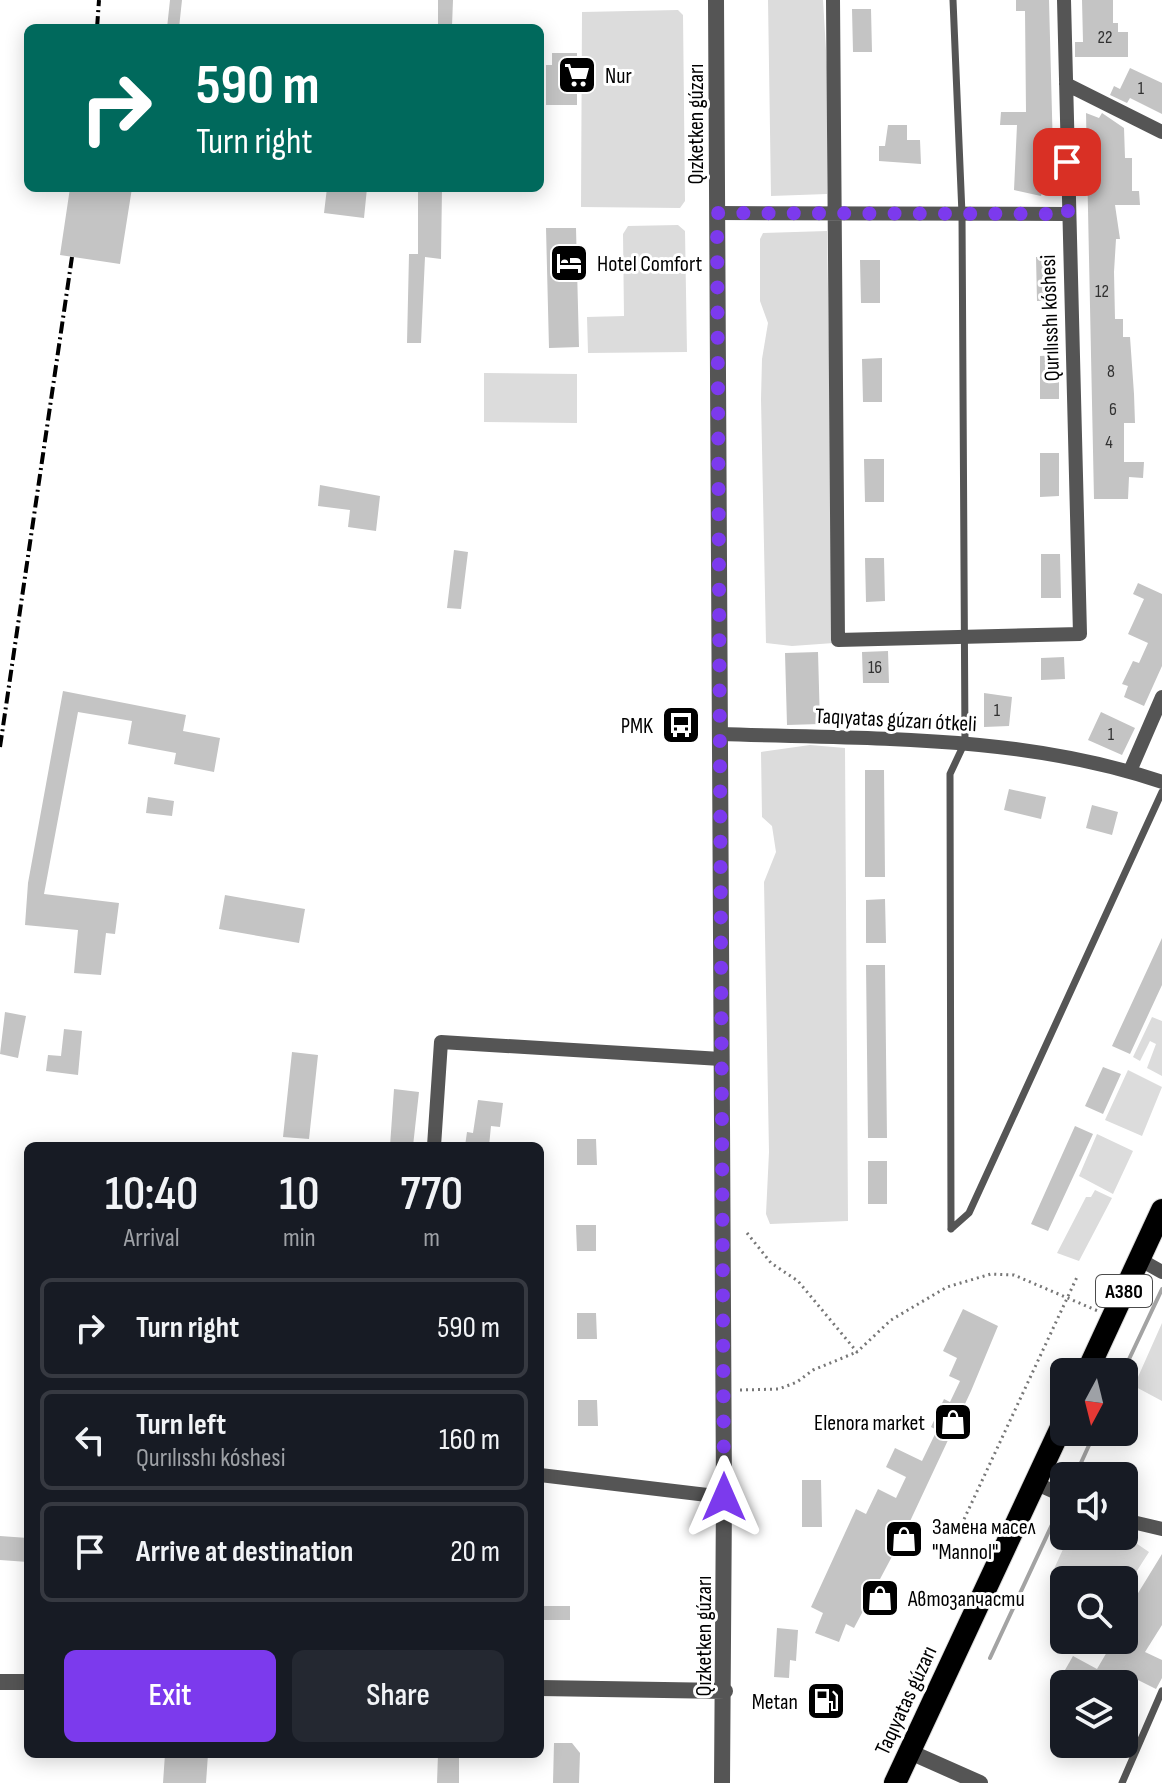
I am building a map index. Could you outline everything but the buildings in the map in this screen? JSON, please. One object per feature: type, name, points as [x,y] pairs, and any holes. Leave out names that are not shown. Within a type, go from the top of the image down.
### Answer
[{"type":"highway","name":"A380","points":[[1093,1358],[1162,1210]]},
{"type":"highway","name":"Taqıyatas gúzarı","points":[[895,1783],[1052,1446]]},
{"type":"street","name":"Qızketken gúzarı","points":[[716,0],[724,1391],[725,1691],[722,1783]]},
{"type":"street","points":[[833,0],[838,640],[964,640]]},
{"type":"street","name":"Qurılısshı kóshesi","points":[[964,640],[1080,634],[1064,0]]},
{"type":"street","points":[[1066,84],[1162,132]]},
{"type":"street","points":[[717,213],[1068,214]]},
{"type":"street","points":[[1130,771],[1162,697]]},
{"type":"street","name":"Taqıyatas gúzarı ótkeli","points":[[720,734],[965,742],[1130,771],[1162,782]]},
{"type":"street","points":[[434,1142],[441,1042],[721,1059]]},
{"type":"street","points":[[1139,1259],[1162,1272]]},
{"type":"street","points":[[544,1475],[724,1497]]},
{"type":"street","points":[[1035,1483],[1050,1490]]},
{"type":"street","points":[[1138,1523],[1162,1529]]},
{"type":"street","points":[[0,1682],[24,1682]]},
{"type":"street","points":[[544,1688],[725,1691]]},
{"type":"street","points":[[910,1752],[980,1783]]},
{"type":"lane","points":[[953,0],[962,214],[965,742],[950,774],[951,1229],[969,1213],[1162,792]]},
{"type":"lane","points":[[1122,1783],[1162,1691]]},
{"type":"path","points":[[747,1233],[771,1263],[798,1281],[857,1352]]},
{"type":"path","points":[[724,1391],[779,1389],[813,1370],[857,1352],[891,1320],[947,1287],[975,1277],[1014,1275],[1111,1319]]},
{"type":"path","points":[[959,1530],[1077,1277]]},
{"type":"shaded area","points":[[768,0],[823,0],[827,67],[827,194],[771,196]]},
{"type":"shaded area","points":[[678,10],[683,15],[685,201],[680,208],[581,207],[582,12]]},
{"type":"shaded area","points":[[678,225],[685,231],[687,352],[588,353],[587,317],[624,316],[623,234],[628,226]]},
{"type":"shaded area","points":[[827,231],[834,643],[792,646],[766,643],[761,399],[762,359],[768,323],[760,301],[760,239],[763,233]]},
{"type":"shaded area","points":[[484,373],[577,374],[577,423],[484,422]]},
{"type":"shaded area","points":[[810,745],[845,748],[848,1221],[770,1224],[766,1214],[769,1152],[764,882],[776,852],[772,826],[762,817],[761,752]]},
{"type":"shaded area","points":[[1152,1017],[1162,1021],[1162,1076],[1147,1068],[1156,1044],[1150,1041],[1140,1061],[1133,1057]]},
{"type":"shaded area","points":[[1128,1070],[1162,1087],[1142,1136],[1105,1120]]},
{"type":"shaded area","points":[[1097,1134],[1133,1151],[1113,1194],[1079,1176]]},
{"type":"shaded area","points":[[1095,1190],[1112,1198],[1079,1261],[1057,1253],[1086,1197],[1091,1197]]},
{"type":"shaded area","points":[[1162,1323],[1162,1401],[1138,1388],[1138,1377]]},
{"type":"shaded area","points":[[1138,1545],[1149,1552],[1138,1569],[1138,1566],[1055,1566],[1063,1550],[1138,1550]]},
{"type":"waterway","points":[[1130,1358],[1162,1289]]},
{"type":"waterway","points":[[1081,1462],[1089,1446]]},
{"type":"waterway","points":[[990,1658],[1050,1529]]},
{"type":"railway","points":[[97,24],[99,0]]},
{"type":"railway","points":[[0,747],[72,257]]},
{"type":"place","name":"Nur","points":[[577,75]]},
{"type":"place","name":"Hotel Comfort","points":[[569,263]]},
{"type":"place","name":"PMK","points":[[681,725]]},
{"type":"place","name":"Elenora market","points":[[953,1422]]},
{"type":"place","name":"Замена масел \"Mannol\"","points":[[904,1539]]},
{"type":"place","name":"Автозапчасти","points":[[880,1598]]},
{"type":"place","name":"Metan","points":[[826,1701]]},
{"type":"route","points":[[724,1497],[717,213],[1068,214],[1067,162]]}]
